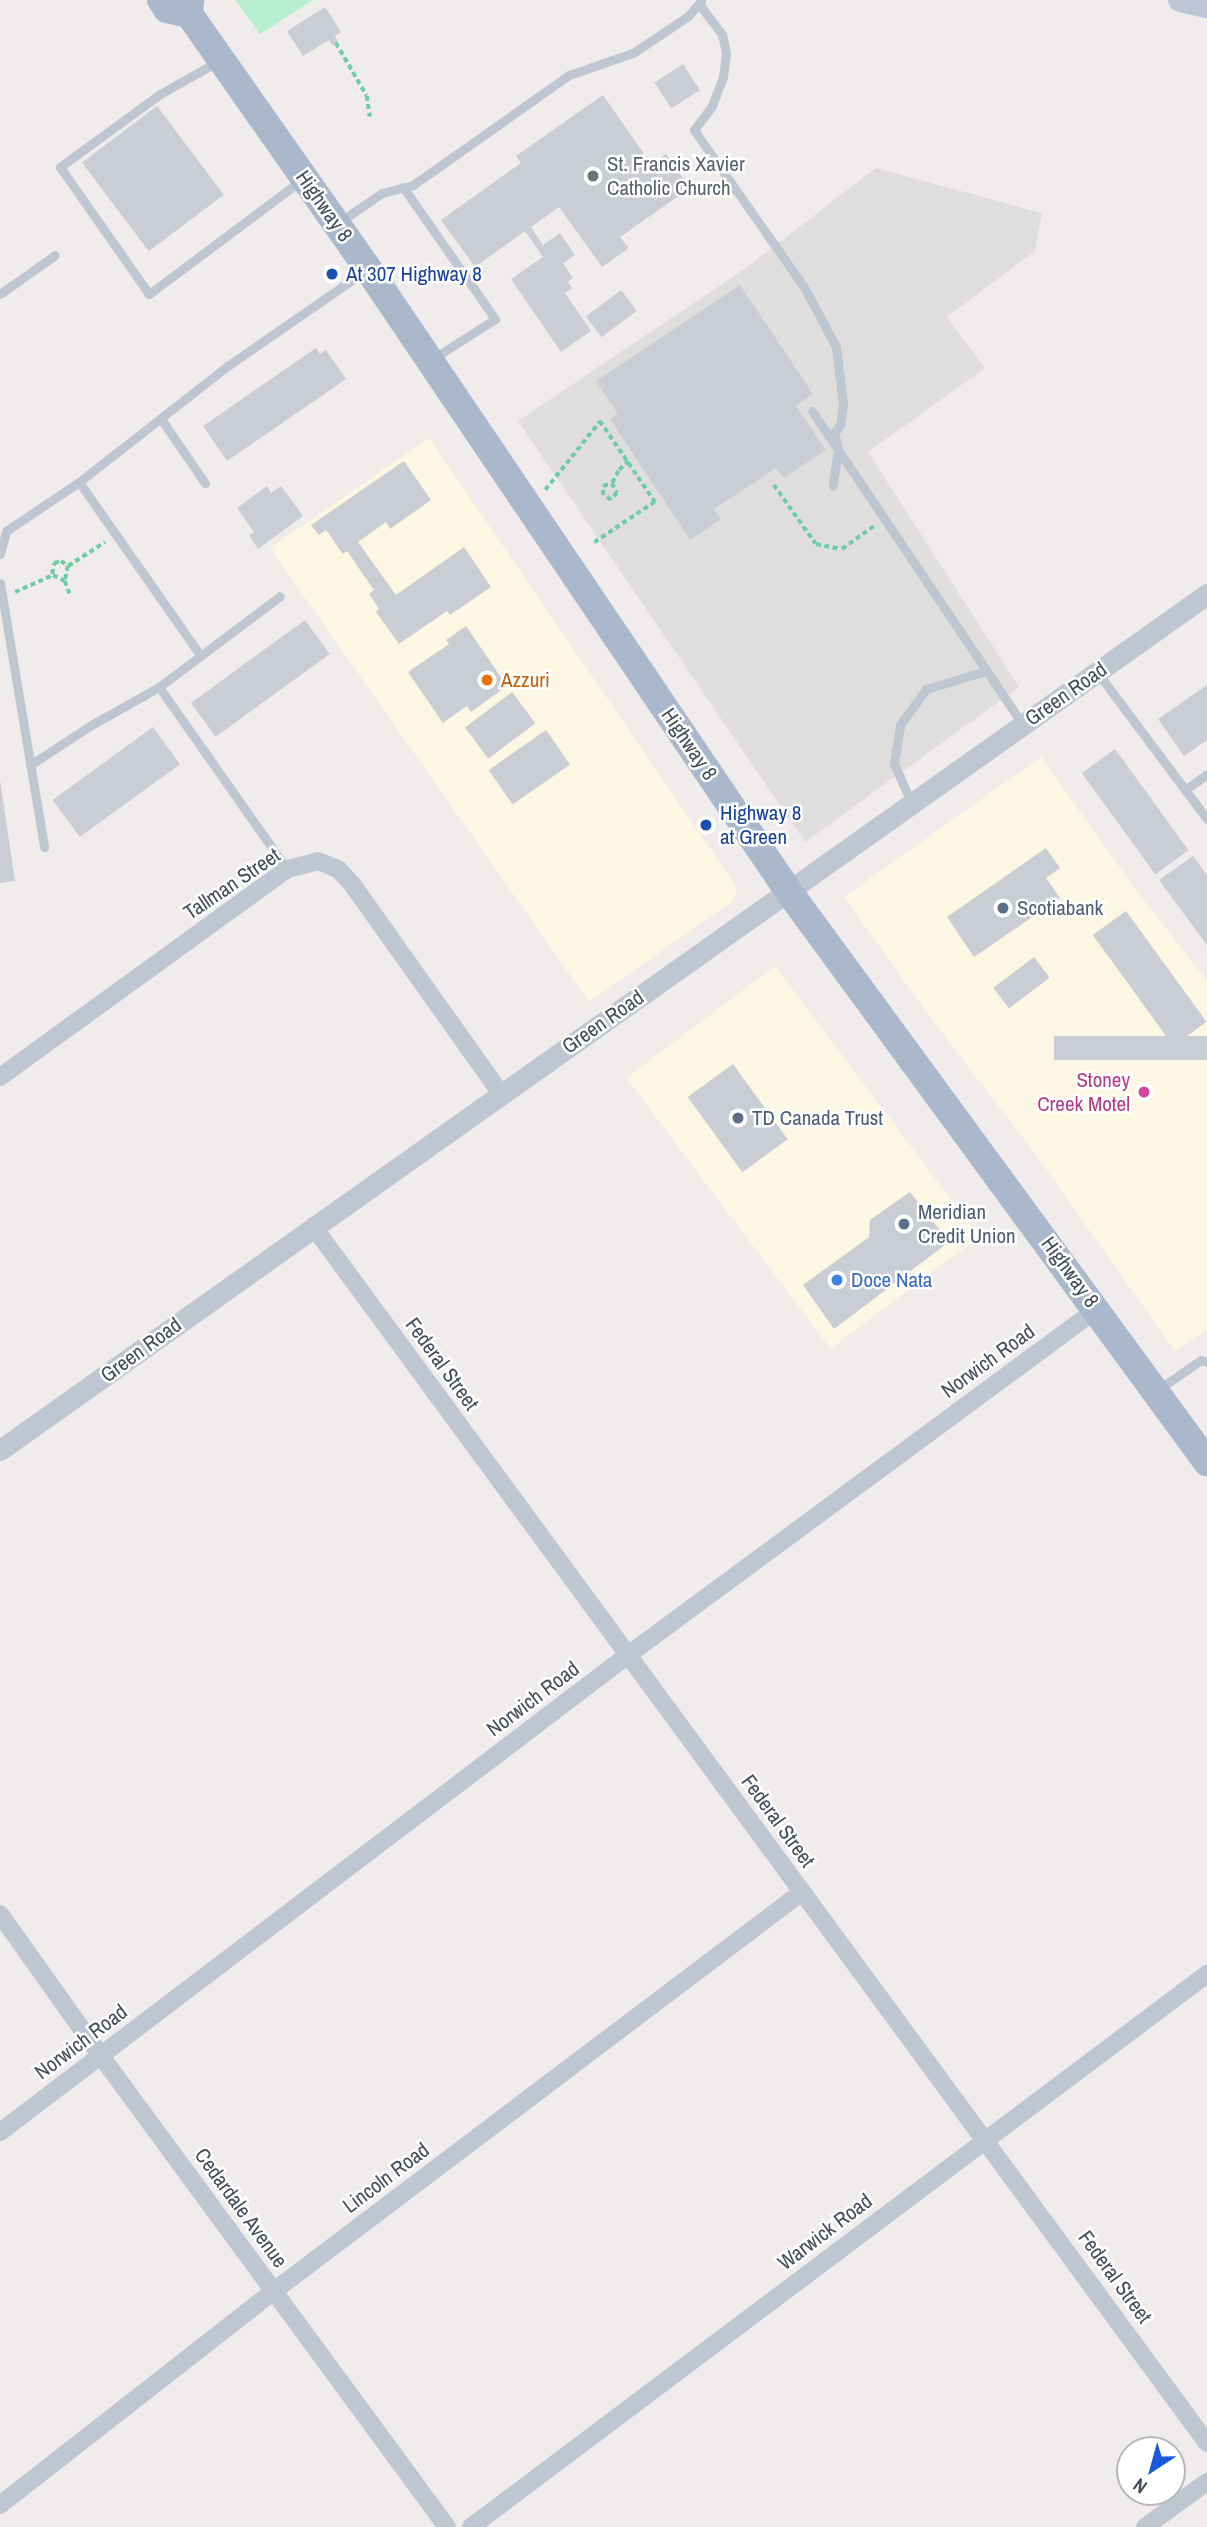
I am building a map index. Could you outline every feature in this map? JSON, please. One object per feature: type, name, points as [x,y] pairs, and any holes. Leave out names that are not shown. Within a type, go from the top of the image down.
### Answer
[{"type":"main road","name":"Highway 8","points":[[161,0],[167,9],[190,7],[222,60],[368,269],[789,892],[1207,1462]]},
{"type":"main road","points":[[1180,0],[1207,6]]},
{"type":"street","name":"Green Road","points":[[0,1450],[1207,594]]},
{"type":"street","name":"Tallman Street","points":[[0,1077],[287,869],[318,862],[338,869],[501,1094]]},
{"type":"street","name":"Federal Street","points":[[313,1226],[1207,2442]]},
{"type":"street","name":"Norwich Road","points":[[0,2132],[628,1655],[1097,1309]]},
{"type":"street","name":"Lincoln Road","points":[[0,2505],[274,2291],[802,1892]]},
{"type":"street","name":"Cedardale Avenue","points":[[0,1914],[100,2056],[447,2527]]},
{"type":"street","name":"Warwick Road","points":[[471,2527],[1207,1975]]},
{"type":"street","points":[[1145,2527],[1207,2482]]},
{"type":"lane","points":[[337,224],[382,192],[413,185],[569,75],[633,53],[688,16],[700,2],[722,35],[726,53],[723,78],[712,106],[694,130],[804,287],[836,347],[843,404],[840,425],[834,433],[838,449],[833,486]]},
{"type":"lane","points":[[222,60],[160,94],[60,167],[149,294],[304,178]]},
{"type":"lane","points":[[403,187],[495,318],[430,361]]},
{"type":"lane","points":[[0,294],[55,255]]},
{"type":"lane","points":[[0,554],[6,531],[79,482],[229,365],[368,269]]},
{"type":"lane","points":[[812,411],[1023,725]]},
{"type":"lane","points":[[161,419],[205,483]]},
{"type":"lane","points":[[79,482],[200,655]]},
{"type":"lane","points":[[0,583],[44,847]]},
{"type":"lane","points":[[30,765],[93,724],[159,687],[280,596]]},
{"type":"lane","points":[[912,804],[894,764],[900,725],[926,689],[986,671]]},
{"type":"lane","points":[[1097,672],[1207,819]]},
{"type":"lane","points":[[159,687],[287,869]]},
{"type":"lane","points":[[1185,790],[1207,774]]},
{"type":"lane","points":[[1156,1391],[1201,1360],[1207,1362]]},
{"type":"path","points":[[336,43],[367,96],[370,117]]},
{"type":"path","points":[[528,505],[548,487],[600,421],[655,502],[594,542]]},
{"type":"path","points":[[612,483],[617,493],[611,500],[601,491],[607,483],[612,483],[628,461]]},
{"type":"path","points":[[774,485],[816,544],[842,549],[884,519]]},
{"type":"path","points":[[71,595],[65,581],[68,566],[116,536]]},
{"type":"path","points":[[53,575],[54,563],[61,561],[68,566]]},
{"type":"path","points":[[53,575],[65,581]]},
{"type":"path","points":[[2,598],[53,575]]},
{"type":"shaded area","points":[[876,168],[1042,213],[1035,251],[947,317],[985,368],[868,452],[1019,687],[805,842],[518,421],[743,270]]},
{"type":"shaded area","points":[[429,438],[737,888],[734,900],[589,1002],[270,548]]},
{"type":"shaded area","points":[[1041,757],[1133,886],[1207,981],[1207,1329],[1175,1351],[1033,1151],[927,1013],[844,897]]},
{"type":"shaded area","points":[[775,966],[979,1237],[830,1349],[626,1078]]},
{"type":"green space","points":[[235,0],[313,0],[260,34]]},
{"type":"building","points":[[325,7],[341,32],[335,36],[338,42],[332,45],[329,40],[303,56],[287,31]]},
{"type":"building","points":[[683,64],[700,90],[671,109],[654,83]]},
{"type":"building","name":"St. Francis Xavier Catholic Church","points":[[603,95],[651,164],[666,154],[690,188],[620,237],[629,248],[602,267],[559,207],[531,227],[543,245],[560,233],[575,255],[563,263],[573,278],[568,282],[572,288],[565,293],[591,331],[561,352],[511,279],[543,257],[525,231],[475,267],[441,220],[521,163],[516,156]]},
{"type":"building","points":[[157,106],[224,195],[149,251],[82,163]]},
{"type":"building","points":[[740,285],[813,394],[796,406],[826,450],[784,478],[776,468],[714,509],[721,519],[690,540],[610,419],[618,414],[596,381]]},
{"type":"building","points":[[621,290],[637,311],[602,337],[586,316]]},
{"type":"building","points":[[316,348],[320,354],[326,350],[346,379],[227,461],[203,426]]},
{"type":"building","points":[[404,461],[431,500],[390,529],[386,522],[358,542],[396,595],[464,547],[491,587],[450,615],[447,611],[399,644],[376,612],[379,609],[369,594],[374,590],[347,551],[343,554],[326,530],[319,535],[311,525]]},
{"type":"building","points":[[267,486],[271,493],[281,486],[303,516],[258,549],[249,535],[254,532],[237,508]]},
{"type":"building","points":[[305,620],[330,654],[216,737],[191,703]]},
{"type":"building","points":[[466,626],[507,686],[471,712],[467,706],[443,723],[408,672],[449,644],[446,640]]},
{"type":"building","points":[[1207,685],[1207,740],[1184,756],[1158,719]]},
{"type":"building","points":[[512,692],[535,723],[488,759],[465,728]]},
{"type":"building","points":[[153,727],[180,764],[80,837],[53,800]]},
{"type":"building","points":[[546,730],[570,764],[513,805],[489,770]]},
{"type":"building","points":[[1115,749],[1188,850],[1155,874],[1082,773]]},
{"type":"building","points":[[0,780],[15,881],[0,883]]},
{"type":"building","name":"Scotiabank","points":[[1046,848],[1060,868],[1046,878],[1060,898],[974,957],[947,917]]},
{"type":"building","points":[[1193,856],[1207,875],[1207,945],[1159,880]]},
{"type":"building","points":[[1126,911],[1207,1022],[1173,1046],[1093,935]]},
{"type":"building","points":[[1034,957],[1050,978],[1009,1008],[993,988]]},
{"type":"building","points":[[1054,1036],[1207,1036],[1207,1060],[1054,1060]]},
{"type":"building","name":"TD Canada Trust","points":[[733,1064],[788,1139],[742,1172],[688,1097]]},
{"type":"building","points":[[910,1192],[949,1242],[834,1329],[803,1285],[869,1237],[870,1220]]},
{"type":"place","name":"St. Francis Xavier Catholic Church","points":[[593,176]]},
{"type":"place","name":"At 307 Highway 8","points":[[332,274]]},
{"type":"place","name":"Azzuri","points":[[487,680]]},
{"type":"place","name":"Highway 8 at Green","points":[[706,825]]},
{"type":"place","name":"Scotiabank","points":[[1003,908]]},
{"type":"place","name":"Stoney Creek Motel","points":[[1144,1092]]},
{"type":"place","name":"TD Canada Trust","points":[[738,1118]]},
{"type":"place","name":"Meridian Credit Union","points":[[904,1224]]},
{"type":"place","name":"Doce Nata","points":[[837,1280]]}]
